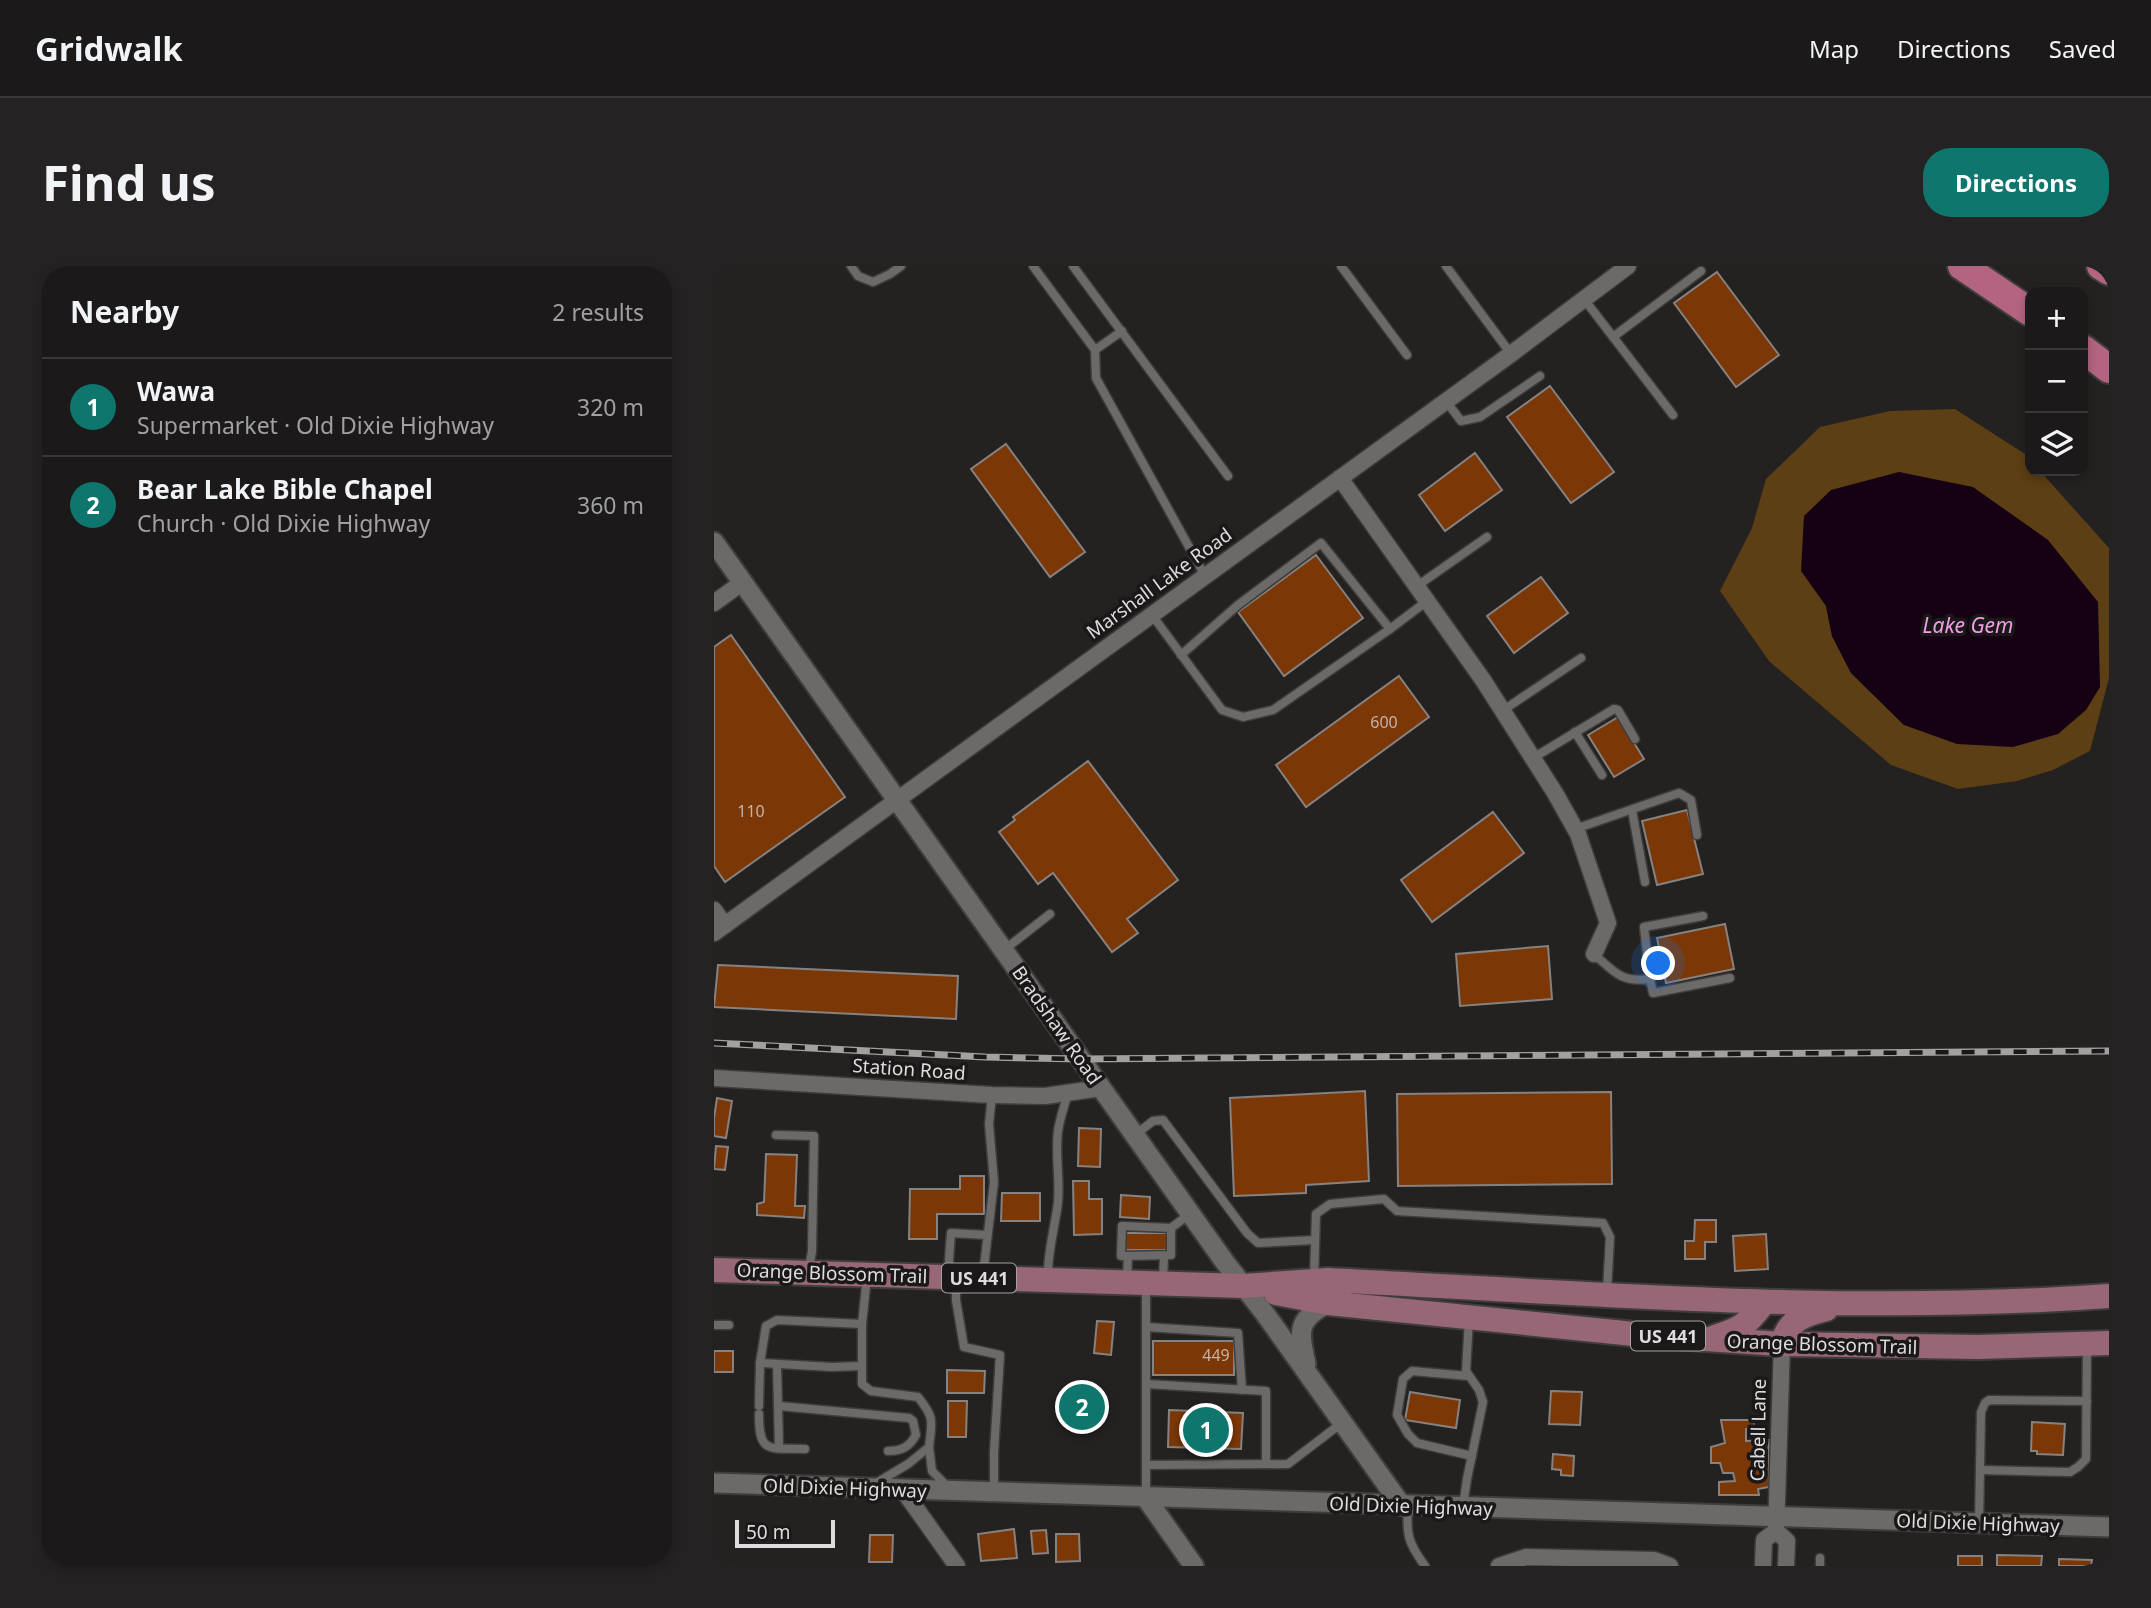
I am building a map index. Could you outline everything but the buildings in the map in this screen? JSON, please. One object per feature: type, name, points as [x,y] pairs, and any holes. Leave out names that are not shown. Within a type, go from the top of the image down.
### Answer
[{"type":"highway","points":[[1962,266],[2025,309]]},
{"type":"highway","points":[[2084,350],[2109,369]]},
{"type":"main road","name":"Orange Blossom Trail","points":[[714,1270],[1244,1286],[1328,1280],[1840,1305],[1978,1303],[2109,1296]]},
{"type":"main road","name":"Orange Blossom Trail","points":[[1244,1286],[1328,1303],[1708,1340],[1978,1347],[2098,1343]]},
{"type":"main road","points":[[1708,1340],[1738,1330],[1764,1302]]},
{"type":"main road","points":[[1782,1344],[1786,1331],[1795,1321],[1809,1313],[1840,1305]]},
{"type":"street","name":"Marshall Lake Road","points":[[719,929],[1511,354],[1628,266]]},
{"type":"street","points":[[1340,478],[1502,711],[1575,829],[1608,923],[1594,954]]},
{"type":"street","name":"Bradshaw Road","points":[[714,542],[1101,1088],[1405,1506]]},
{"type":"street","points":[[714,603],[743,582]]},
{"type":"street","points":[[714,910],[719,929]]},
{"type":"street","name":"Station Road","points":[[714,1078],[992,1095],[1045,1096],[1101,1088]]},
{"type":"street","points":[[1307,1372],[1300,1340],[1303,1322],[1314,1311],[1328,1303]]},
{"type":"street","name":"Cabell Lane","points":[[1777,1524],[1782,1344]]},
{"type":"street","name":"Old Dixie Highway","points":[[714,1483],[1463,1507],[1777,1524],[1979,1523],[2109,1527]]},
{"type":"street","points":[[903,1490],[957,1566]]},
{"type":"street","points":[[1146,1497],[1194,1566]]},
{"type":"street","points":[[1777,1524],[1787,1541],[1786,1563],[1763,1563],[1764,1540],[1777,1524]]},
{"type":"street","points":[[1499,1566],[1527,1557],[1654,1560],[1670,1566]]},
{"type":"lane","points":[[851,266],[858,276],[873,282],[901,266]]},
{"type":"lane","points":[[1033,266],[1095,350],[1096,378],[1205,576]]},
{"type":"lane","points":[[1073,266],[1228,476]]},
{"type":"lane","points":[[1341,266],[1407,355]]},
{"type":"lane","points":[[1446,266],[1511,354]]},
{"type":"lane","points":[[1613,337],[1700,271]]},
{"type":"lane","points":[[1584,299],[1674,415]]},
{"type":"lane","points":[[1095,350],[1122,331]]},
{"type":"lane","points":[[1446,401],[1461,421],[1480,417],[1540,376]]},
{"type":"lane","points":[[1416,586],[1487,537]]},
{"type":"lane","points":[[1181,655],[1238,605],[1321,543],[1390,629]]},
{"type":"lane","points":[[1152,615],[1222,709],[1243,717],[1273,710],[1427,601]]},
{"type":"lane","points":[[1502,711],[1581,658]]},
{"type":"lane","points":[[1532,758],[1614,709],[1618,710],[1635,739]]},
{"type":"lane","points":[[1575,732],[1602,775]]},
{"type":"lane","points":[[1575,829],[1679,793],[1691,800],[1697,835]]},
{"type":"lane","points":[[1632,810],[1645,882]]},
{"type":"lane","points":[[1004,950],[1050,914]]},
{"type":"lane","points":[[1703,916],[1644,927],[1653,993],[1730,978]]},
{"type":"lane","points":[[1594,954],[1619,977],[1637,981],[1650,979]]},
{"type":"lane","points":[[1048,1280],[1048,1258],[1055,1231],[1058,1197],[1058,1133],[1068,1094]]},
{"type":"lane","points":[[983,1278],[994,1182],[989,1124],[992,1095]]},
{"type":"lane","points":[[1135,1135],[1153,1121],[1163,1120],[1247,1233],[1258,1243],[1315,1240]]},
{"type":"lane","points":[[776,1135],[814,1136],[812,1251],[809,1272]]},
{"type":"lane","points":[[1314,1281],[1316,1214],[1330,1204],[1384,1199],[1397,1211],[1603,1223],[1610,1237],[1607,1294]]},
{"type":"lane","points":[[1171,1228],[1171,1255],[1154,1253],[1121,1256],[1122,1226],[1138,1230],[1171,1228],[1191,1213]]},
{"type":"lane","points":[[987,1235],[951,1233],[952,1277],[964,1347],[1000,1355],[994,1493]]},
{"type":"lane","points":[[1134,1254],[1145,1283],[1146,1497]]},
{"type":"lane","points":[[1145,1283],[1164,1256]]},
{"type":"lane","points":[[867,1274],[862,1324],[862,1384],[871,1391],[918,1397],[929,1411],[932,1423],[929,1447],[932,1471],[953,1491]]},
{"type":"lane","points":[[1463,1507],[1483,1402],[1479,1390],[1468,1376],[1466,1365],[1470,1317]]},
{"type":"lane","points":[[804,1449],[769,1447],[762,1442],[759,1434],[760,1363],[766,1326],[777,1320],[862,1324]]},
{"type":"lane","points":[[714,1325],[729,1325]]},
{"type":"lane","points":[[1146,1327],[1238,1333],[1242,1390]]},
{"type":"lane","points":[[1981,1470],[2070,1472],[2086,1459],[2088,1401],[2098,1343]]},
{"type":"lane","points":[[760,1363],[861,1366]]},
{"type":"lane","points":[[777,1364],[779,1447]]},
{"type":"lane","points":[[1468,1376],[1412,1371],[1403,1379],[1397,1415],[1417,1443],[1472,1456]]},
{"type":"lane","points":[[1146,1384],[1266,1391],[1266,1464]]},
{"type":"lane","points":[[1979,1523],[1981,1412],[1984,1403],[1989,1400],[2088,1401]]},
{"type":"lane","points":[[779,1406],[909,1418],[913,1421],[916,1435],[910,1446],[899,1451],[888,1451]]},
{"type":"lane","points":[[1146,1465],[1288,1464],[1343,1422]]},
{"type":"lane","points":[[867,1488],[903,1468],[929,1447]]},
{"type":"lane","points":[[899,1451],[903,1468]]},
{"type":"lane","points":[[1405,1506],[1410,1545],[1425,1566]]},
{"type":"shaded area","points":[[1955,409],[2025,454],[2025,476],[2044,476],[2109,548],[2109,678],[2090,751],[2053,770],[2017,781],[1958,789],[1891,765],[1769,661],[1720,591],[1752,528],[1766,479],[1820,427],[1890,411]],"holes":[[[1826,606],[1904,725],[1851,673],[1832,636]]]},
{"type":"water","name":"Lake Gem","points":[[1899,472],[1973,487],[2048,540],[2098,602],[2100,687],[2086,710],[2058,734],[2013,747],[1957,744],[1904,725],[1851,673],[1832,636],[1826,606],[1801,571],[1804,516],[1831,490]]},
{"type":"railway","points":[[714,1043],[985,1057],[1081,1059],[2109,1051]]},
{"type":"place","name":"Bear Lake Bible Chapel","points":[[1082,1407]]},
{"type":"place","name":"Wawa","points":[[1206,1430]]}]
